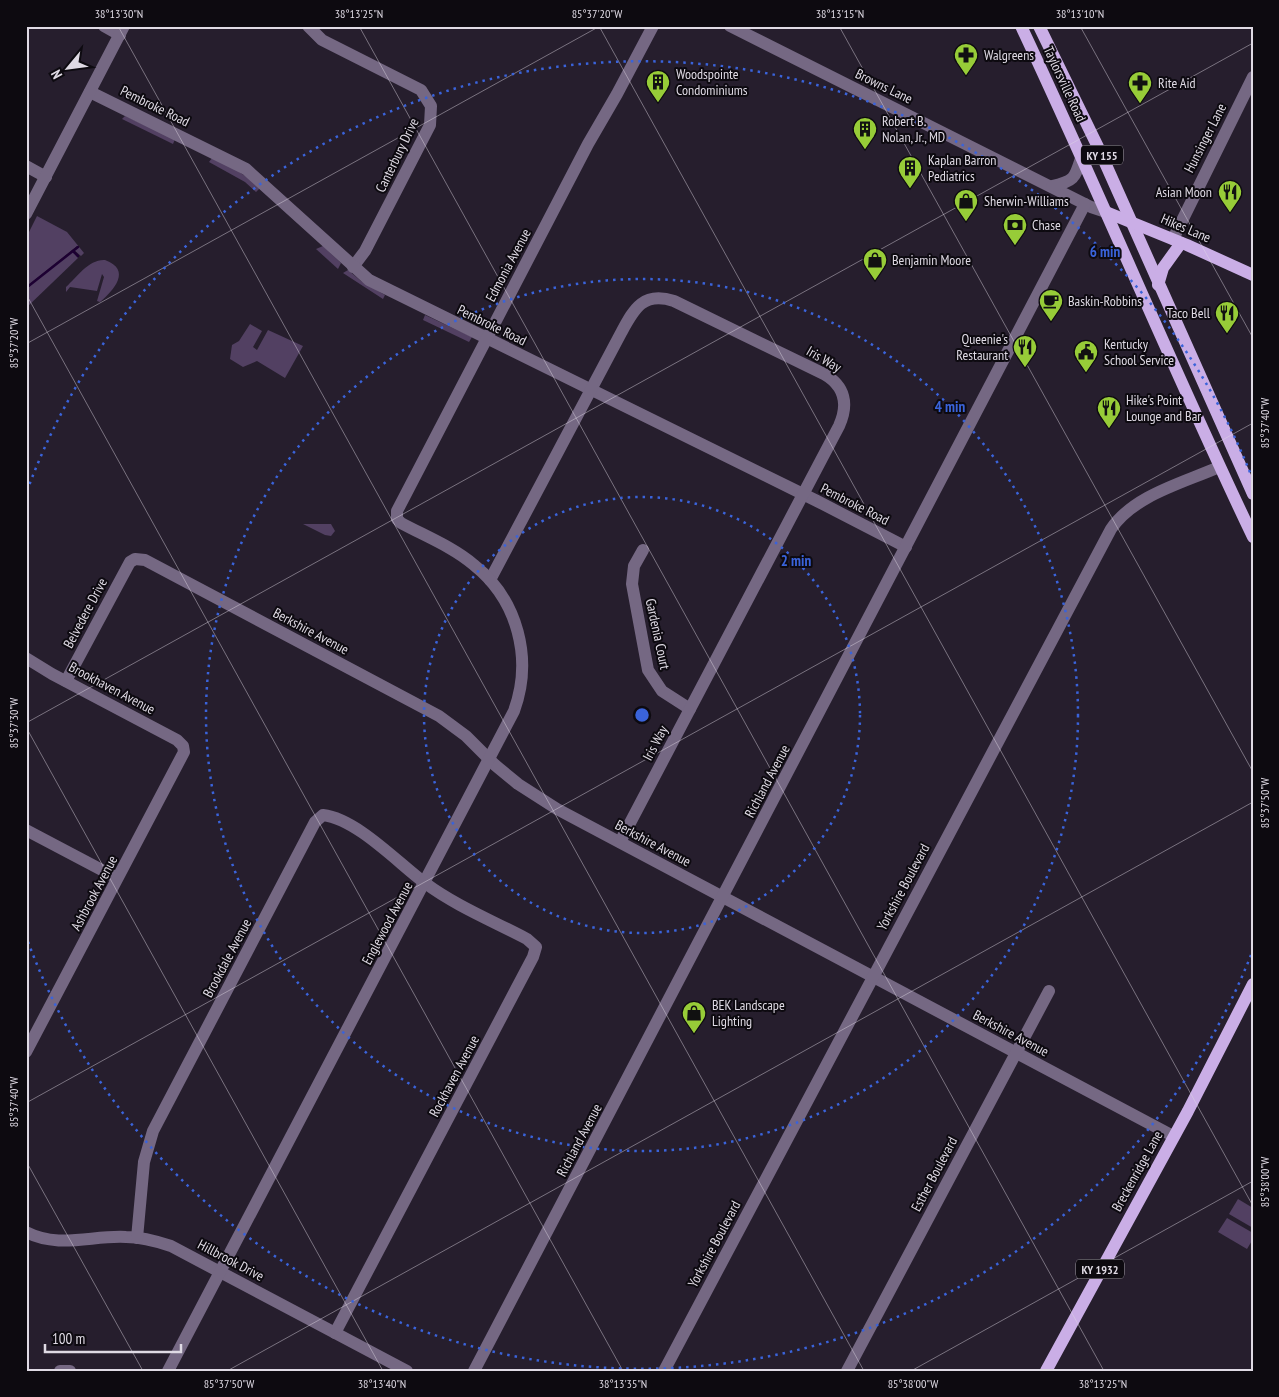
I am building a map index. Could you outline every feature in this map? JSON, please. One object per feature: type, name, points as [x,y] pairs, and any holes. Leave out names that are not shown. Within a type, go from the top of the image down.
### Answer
[{"type":"main road","name":"Taylorsville Road","points":[[1021,26],[1082,156],[1219,467],[1253,537]]},
{"type":"main road","name":"Taylorsville Road","points":[[1039,26],[1098,147],[1253,494]]},
{"type":"main road","name":"Hikes Lane","points":[[1106,212],[1253,275]]},
{"type":"main road","points":[[1158,285],[1163,268],[1177,241]]},
{"type":"main road","name":"Breckenridge Lane","points":[[1046,1371],[1174,1136],[1253,984]]},
{"type":"street","points":[[26,214],[122,30],[104,26]]},
{"type":"street","name":"Canterbury Drive","points":[[308,26],[322,40],[416,86],[426,94],[431,106],[430,125],[365,251],[353,267]]},
{"type":"street","name":"Edmonia Avenue","points":[[397,519],[397,511],[588,144],[617,94],[652,26]]},
{"type":"street","name":"Browns Lane","points":[[730,26],[1085,204],[1106,212]]},
{"type":"street","name":"Hunsinger Lane","points":[[1177,241],[1253,77]]},
{"type":"street","name":"Pembroke Road","points":[[90,92],[246,169],[279,196],[369,280],[487,340],[803,494],[906,547]]},
{"type":"street","points":[[1052,186],[1069,182],[1073,179],[1082,156]]},
{"type":"street","points":[[26,166],[46,177]]},
{"type":"street","name":"Richland Avenue","points":[[474,1371],[724,897],[1085,204]]},
{"type":"street","name":"Iris Way","points":[[490,580],[634,311],[648,300],[659,298],[674,301],[824,374],[833,379],[841,389],[845,409],[839,426],[620,842]]},
{"type":"street","name":"Yorkshire Boulevard","points":[[664,1371],[1111,529],[1123,513],[1137,504],[1219,467]]},
{"type":"street","name":"Englewood Avenue","points":[[168,1371],[490,759],[517,702],[522,663],[515,621],[501,595],[490,580],[463,557],[397,519]]},
{"type":"street","name":"Gardenia Court","points":[[643,550],[634,566],[632,584],[648,670],[662,691],[690,709]]},
{"type":"street","name":"Berkshire Avenue","points":[[132,560],[145,560],[439,716],[466,736],[518,784],[538,798],[1174,1136]]},
{"type":"street","name":"Belvedere Drive","points":[[66,681],[132,560]]},
{"type":"street","name":"Brookhaven Avenue","points":[[26,658],[177,740],[183,746]]},
{"type":"street","name":"Ashbrook Avenue","points":[[26,1052],[182,758],[183,746]]},
{"type":"street","name":"Brookdale Avenue","points":[[137,1238],[144,1162],[153,1131],[319,818],[323,816],[335,819],[372,840],[425,883]]},
{"type":"street","points":[[26,830],[117,878]]},
{"type":"street","name":"Rockhaven Avenue","points":[[335,1333],[535,952],[536,947],[527,939],[425,883]]},
{"type":"street","name":"Esther Boulevard","points":[[847,1371],[1048,991]]},
{"type":"street","name":"Hillbrook Drive","points":[[26,1232],[45,1239],[68,1242],[111,1237],[137,1238],[149,1239],[171,1246],[407,1371]]},
{"type":"street","points":[[60,1371],[70,1371]]},
{"type":"shaded area","points":[[125,116],[175,139],[173,144],[122,119]]},
{"type":"shaded area","points":[[212,158],[235,169],[261,187],[256,192],[245,182],[209,162]]},
{"type":"shaded area","points":[[37,216],[67,232],[84,253],[81,256],[74,250],[78,248],[77,246],[26,287],[26,238]]},
{"type":"shaded area","points":[[323,246],[341,263],[338,269],[316,249]]},
{"type":"shaded area","points":[[72,251],[78,258],[26,308],[26,289]]},
{"type":"shaded area","points":[[105,260],[118,269],[119,275],[115,286],[100,302],[97,301],[104,277],[102,274],[97,291],[70,287],[66,292],[66,287],[84,269],[94,262]]},
{"type":"shaded area","points":[[348,270],[361,281],[385,295],[383,299],[343,273]]},
{"type":"shaded area","points":[[425,315],[472,337],[469,342],[423,320]]},
{"type":"shaded area","points":[[250,324],[262,331],[253,347],[257,350],[268,330],[303,346],[285,378],[257,361],[243,367],[230,359],[232,345],[239,341]]},
{"type":"shaded area","points":[[303,524],[331,524],[335,531],[331,536],[325,535]]},
{"type":"shaded area","points":[[1238,1199],[1253,1208],[1253,1228],[1229,1214]]},
{"type":"shaded area","points":[[1227,1218],[1253,1233],[1253,1239],[1247,1249],[1218,1232]]},
{"type":"waterway","points":[[26,288],[78,247]]},
{"type":"waterway","points":[[73,251],[78,256]]},
{"type":"place","name":"Walgreens","points":[[966,76]]},
{"type":"place","name":"Woodspointe Condominiums","points":[[658,103]]},
{"type":"place","name":"Rite Aid","points":[[1140,104]]},
{"type":"place","name":"Robert B. Nolan, Jr., MD","points":[[865,150]]},
{"type":"place","name":"Kaplan Barron Pediatrics","points":[[910,189]]},
{"type":"place","name":"Asian Moon","points":[[1230,213]]},
{"type":"place","name":"Sherwin-Williams","points":[[966,222]]},
{"type":"place","name":"Chase","points":[[1015,246]]},
{"type":"place","name":"Benjamin Moore","points":[[875,281]]},
{"type":"place","name":"Baskin-Robbins","points":[[1051,322]]},
{"type":"place","name":"Taco Bell","points":[[1227,334]]},
{"type":"place","name":"Queenie's Restaurant","points":[[1025,368]]},
{"type":"place","name":"Kentucky School Service","points":[[1086,373]]},
{"type":"place","name":"Hike's Point Lounge and Bar","points":[[1109,429]]},
{"type":"place","name":"BEK Landscape Lighting","points":[[694,1034]]}]
